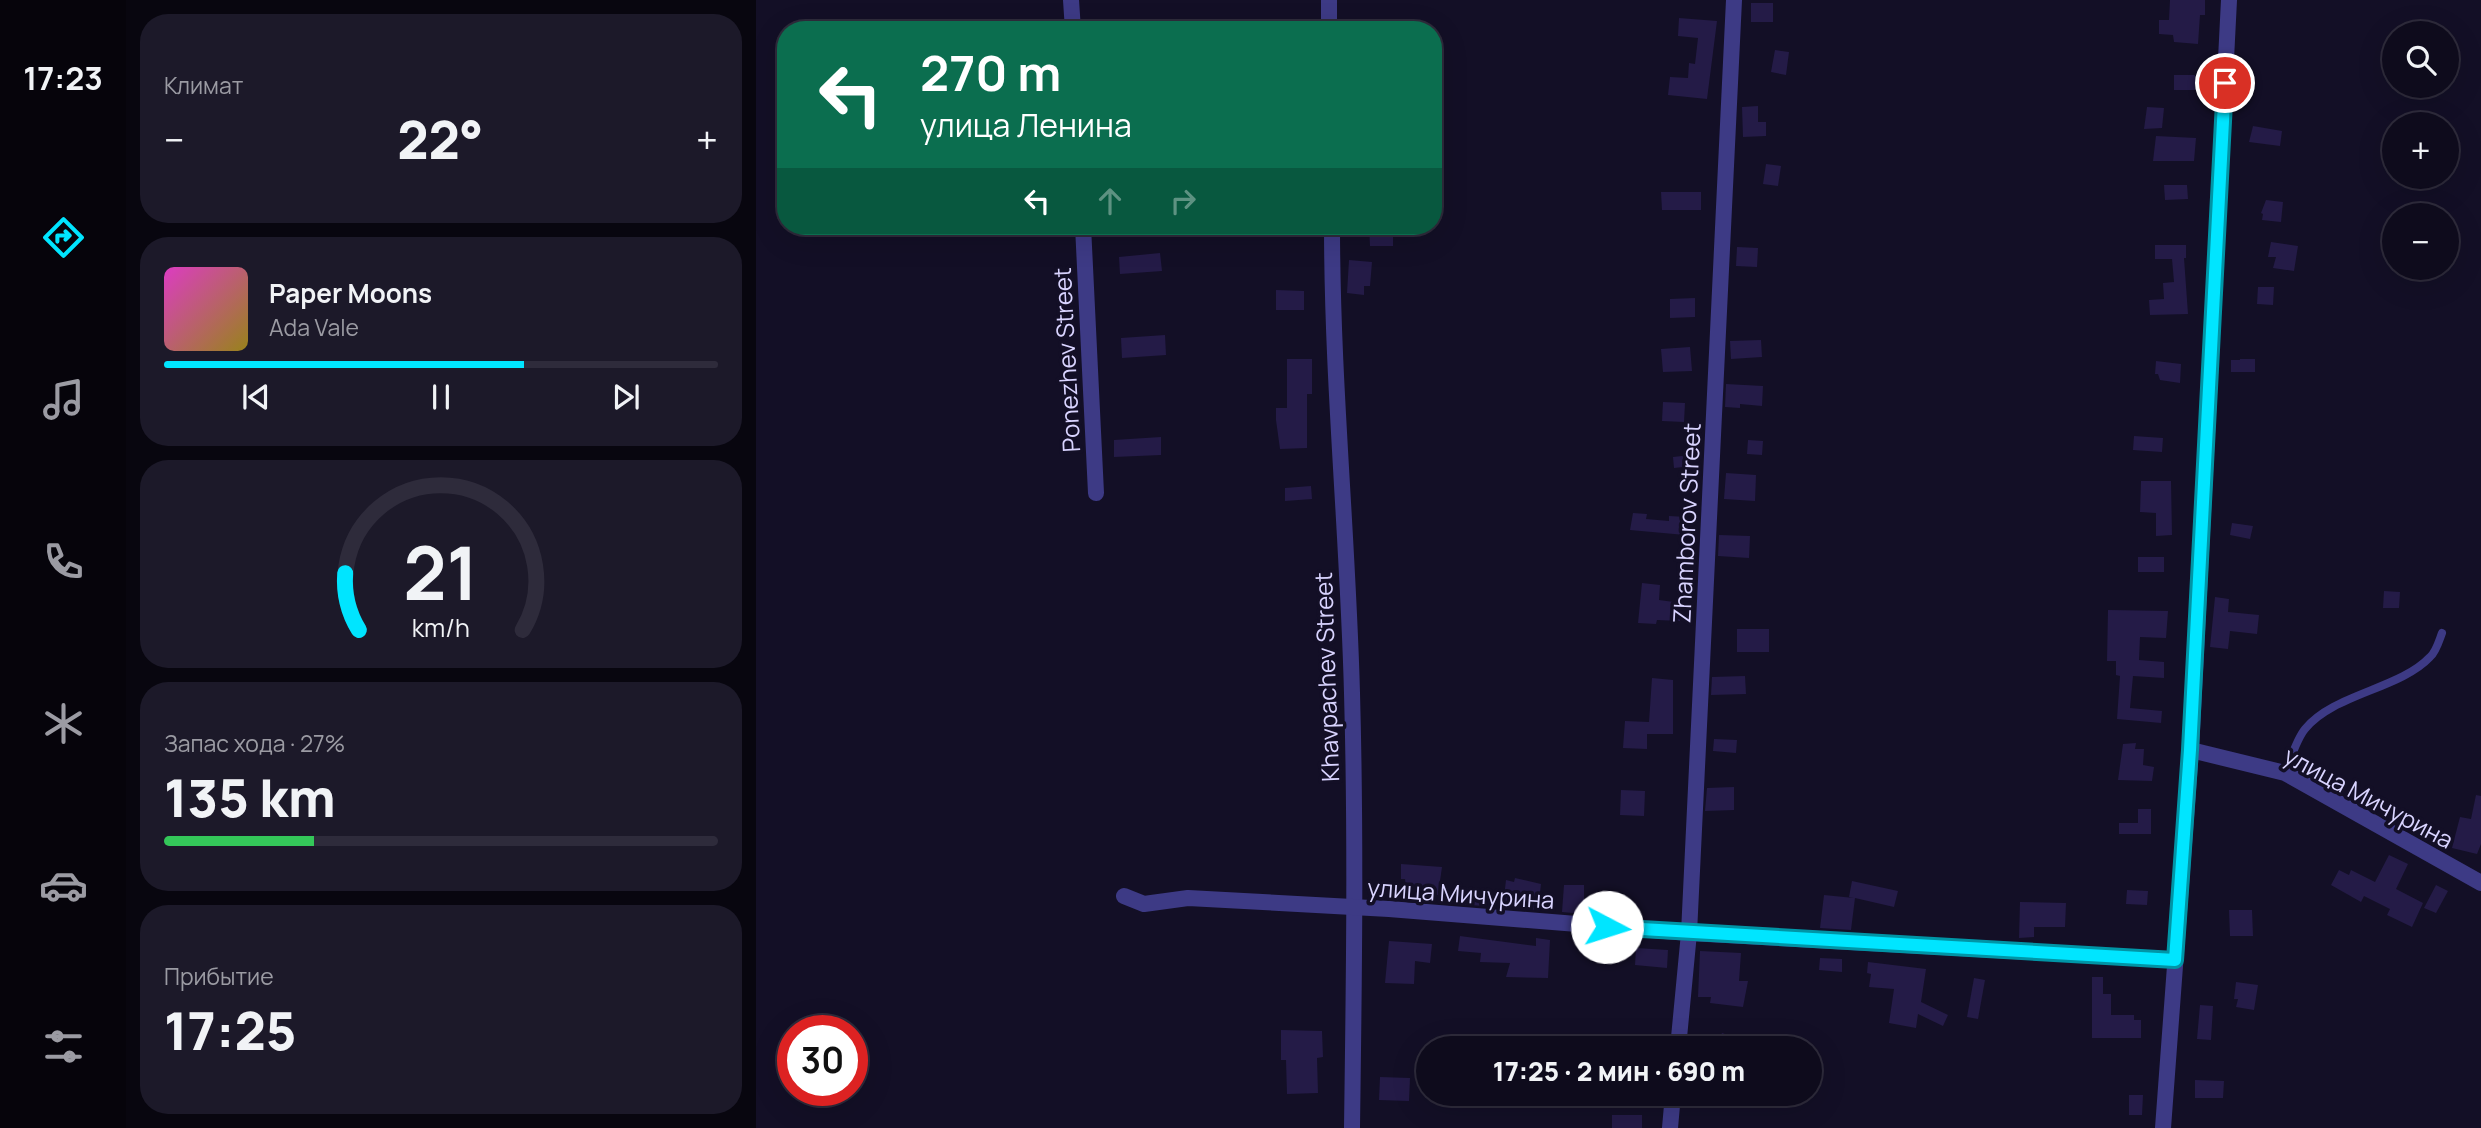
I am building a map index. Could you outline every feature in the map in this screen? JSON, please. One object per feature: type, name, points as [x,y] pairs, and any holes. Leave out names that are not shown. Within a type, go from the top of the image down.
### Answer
[{"type":"street","points":[[1071,0],[1072,21]]},
{"type":"street","points":[[1329,0],[1329,21]]},
{"type":"street","name":"Zhamborov Street","points":[[1679,1036],[1689,933],[1734,0]]},
{"type":"street","points":[[2163,1128],[2190,750],[2229,0]]},
{"type":"street","name":"Ponezhev Street","points":[[1083,235],[1096,493]]},
{"type":"street","name":"Khavpachev Street","points":[[1332,235],[1332,316],[1352,691],[1352,1128]]},
{"type":"street","name":"улица Мичурина","points":[[2190,750],[2285,773],[2481,883]]},
{"type":"street","name":"улица Мичурина","points":[[1124,896],[1144,904],[1188,898],[1689,933],[2175,960]]},
{"type":"street","points":[[1670,1128],[1672,1106]]},
{"type":"lane","points":[[2285,773],[2304,730],[2316,718],[2349,699],[2407,674],[2432,656],[2442,633]]},
{"type":"building","points":[[2170,0],[2205,0],[2205,15],[2200,15],[2198,44],[2174,42],[2173,35],[2159,34],[2159,20],[2169,20]]},
{"type":"building","points":[[1751,3],[1773,3],[1773,22],[1751,22]]},
{"type":"building","points":[[1679,18],[1717,21],[1707,99],[1668,95],[1670,77],[1688,78],[1689,63],[1695,64],[1698,38],[1678,36]]},
{"type":"building","points":[[1775,50],[1789,52],[1786,75],[1771,72]]},
{"type":"building","points":[[2174,75],[2195,75],[2195,90],[2174,90]]},
{"type":"building","points":[[1758,106],[1758,122],[1766,122],[1766,136],[1743,137],[1742,107]]},
{"type":"building","points":[[2147,107],[2164,108],[2162,128],[2144,129]]},
{"type":"building","points":[[2253,126],[2282,131],[2280,146],[2249,142]]},
{"type":"building","points":[[2156,136],[2196,138],[2194,161],[2153,161]]},
{"type":"building","points":[[1766,164],[1781,166],[1778,186],[1763,184]]},
{"type":"building","points":[[2164,185],[2187,185],[2188,199],[2165,200]]},
{"type":"building","points":[[1661,192],[1701,192],[1701,210],[1662,210]]},
{"type":"building","points":[[2266,200],[2283,202],[2281,222],[2262,220],[2261,213]]},
{"type":"building","points":[[1369,235],[1393,235],[1393,246],[1370,246]]},
{"type":"building","points":[[2271,242],[2298,246],[2294,271],[2273,268],[2276,257],[2268,257]]},
{"type":"building","points":[[2155,245],[2186,245],[2184,258],[2188,314],[2150,315],[2149,300],[2164,299],[2163,283],[2174,282],[2172,259],[2155,259]]},
{"type":"building","points":[[1737,247],[1758,248],[1757,267],[1736,266]]},
{"type":"building","points":[[1160,253],[1162,271],[1120,274],[1119,257]]},
{"type":"building","points":[[1349,260],[1372,262],[1370,286],[1364,286],[1364,295],[1347,293]]},
{"type":"building","points":[[2258,287],[2274,287],[2273,305],[2257,304]]},
{"type":"building","points":[[1276,290],[1304,291],[1304,310],[1276,310]]},
{"type":"building","points":[[1695,298],[1695,317],[1670,318],[1670,299]]},
{"type":"building","points":[[1165,335],[1166,355],[1122,358],[1121,338]]},
{"type":"building","points":[[1761,340],[1762,357],[1731,359],[1730,341]]},
{"type":"building","points":[[1690,347],[1692,371],[1663,372],[1661,349]]},
{"type":"building","points":[[1287,359],[1312,359],[1312,394],[1307,394],[1307,448],[1280,449],[1276,408],[1287,408]]},
{"type":"building","points":[[2255,359],[2255,372],[2231,372],[2231,360]]},
{"type":"building","points":[[2156,361],[2181,364],[2180,383],[2160,380],[2158,374],[2155,374]]},
{"type":"building","points":[[1726,384],[1763,386],[1762,406],[1740,404],[1740,408],[1725,407]]},
{"type":"building","points":[[1663,402],[1685,403],[1684,422],[1662,421]]},
{"type":"building","points":[[2134,436],[2163,438],[2162,452],[2133,450]]},
{"type":"building","points":[[1161,437],[1161,455],[1114,457],[1114,440]]},
{"type":"building","points":[[1748,440],[1763,441],[1762,455],[1747,454]]},
{"type":"building","points":[[1691,455],[1692,466],[1674,468],[1673,457]]},
{"type":"building","points":[[1726,473],[1756,475],[1755,501],[1724,499]]},
{"type":"building","points":[[2141,481],[2171,481],[2172,535],[2156,536],[2156,513],[2140,512]]},
{"type":"building","points":[[1311,486],[1312,499],[1285,501],[1285,488]]},
{"type":"building","points":[[1633,513],[1647,514],[1646,519],[1669,521],[1669,516],[1687,517],[1685,535],[1630,530]]},
{"type":"building","points":[[2232,523],[2253,526],[2250,539],[2230,535]]},
{"type":"building","points":[[1719,535],[1750,536],[1749,558],[1718,556]]},
{"type":"building","points":[[2138,557],[2164,557],[2164,572],[2138,572]]},
{"type":"building","points":[[1642,583],[1660,585],[1659,600],[1681,603],[1680,621],[1638,623]]},
{"type":"building","points":[[2384,591],[2400,592],[2399,608],[2383,608]]},
{"type":"building","points":[[2215,597],[2229,599],[2228,612],[2259,615],[2257,634],[2230,631],[2228,649],[2210,647]]},
{"type":"building","points":[[2108,610],[2168,611],[2166,638],[2140,637],[2139,660],[2164,662],[2164,678],[2133,676],[2130,708],[2162,711],[2161,723],[2117,719],[2120,676],[2116,675],[2116,661],[2107,661]]},
{"type":"building","points":[[1737,629],[1769,629],[1769,652],[1737,652]]},
{"type":"building","points":[[1745,676],[1746,694],[1711,695],[1712,677]]},
{"type":"building","points":[[1652,678],[1673,680],[1673,734],[1647,734],[1647,749],[1623,748],[1625,721],[1649,722]]},
{"type":"building","points":[[1714,739],[1737,740],[1736,753],[1713,751]]},
{"type":"building","points":[[2136,743],[2135,749],[2144,749],[2143,765],[2154,767],[2152,781],[2118,780],[2123,744]]},
{"type":"building","points":[[1734,787],[1734,810],[1705,811],[1707,788]]},
{"type":"building","points":[[1621,790],[1645,791],[1644,816],[1620,815]]},
{"type":"building","points":[[2476,795],[2481,796],[2481,844],[2477,854],[2452,848],[2460,817],[2471,819]]},
{"type":"building","points":[[2138,809],[2151,809],[2151,834],[2119,834],[2119,823],[2138,823]]},
{"type":"building","points":[[2389,855],[2408,864],[2396,889],[2423,903],[2412,927],[2387,915],[2390,909],[2364,896],[2361,902],[2331,885],[2339,870],[2349,875],[2351,870],[2375,882]]},
{"type":"building","points":[[1401,864],[1442,867],[1438,895],[1421,894],[1421,889],[1406,887],[1405,879],[1401,879]]},
{"type":"building","points":[[1515,878],[1541,884],[1538,910],[1503,906],[1506,880],[1514,882]]},
{"type":"building","points":[[1852,881],[1898,891],[1894,907],[1855,898],[1851,930],[1820,928],[1824,895],[1854,898],[1849,897]]},
{"type":"building","points":[[1564,885],[1584,885],[1584,914],[1562,912]]},
{"type":"building","points":[[2436,885],[2448,891],[2436,913],[2424,908]]},
{"type":"building","points":[[1461,888],[1487,891],[1483,906],[1458,904]]},
{"type":"building","points":[[2127,890],[2148,891],[2147,905],[2126,904]]},
{"type":"building","points":[[2020,902],[2066,903],[2065,927],[2034,927],[2034,937],[2019,938]]},
{"type":"building","points":[[2229,910],[2252,910],[2253,936],[2230,936]]},
{"type":"building","points":[[1460,936],[1536,946],[1536,938],[1550,940],[1548,978],[1506,977],[1510,963],[1480,962],[1481,953],[1458,951]]},
{"type":"building","points":[[1389,941],[1432,944],[1430,963],[1415,961],[1414,984],[1385,983]]},
{"type":"building","points":[[1636,948],[1668,950],[1667,968],[1635,965]]},
{"type":"building","points":[[1700,951],[1741,953],[1739,981],[1748,981],[1743,1007],[1710,1003],[1711,997],[1698,997]]},
{"type":"building","points":[[1820,958],[1842,959],[1842,972],[1819,970]]},
{"type":"building","points":[[1868,962],[1926,969],[1921,1002],[1948,1015],[1943,1026],[1918,1014],[1916,1028],[1889,1023],[1894,989],[1869,987],[1871,974],[1867,973]]},
{"type":"building","points":[[2092,977],[2103,977],[2103,994],[2111,994],[2111,1015],[2134,1015],[2134,1020],[2141,1020],[2141,1038],[2092,1038]]},
{"type":"building","points":[[1974,978],[1985,980],[1978,1019],[1967,1017]]},
{"type":"building","points":[[2236,982],[2258,985],[2254,1010],[2236,1007]]},
{"type":"building","points":[[2200,1005],[2213,1006],[2211,1040],[2197,1039]]},
{"type":"building","points":[[1281,1030],[1322,1031],[1323,1057],[1317,1058],[1318,1093],[1287,1094],[1286,1060],[1281,1060]]},
{"type":"building","points":[[1380,1077],[1410,1078],[1409,1101],[1379,1100]]},
{"type":"building","points":[[2195,1080],[2224,1081],[2223,1098],[2195,1098]]},
{"type":"building","points":[[2129,1095],[2143,1095],[2142,1115],[2129,1115]]},
{"type":"building","points":[[1612,1115],[1642,1115],[1642,1128],[1612,1128]]},
{"type":"route","points":[[1607,927],[2175,960],[2190,750],[2225,83]]}]
